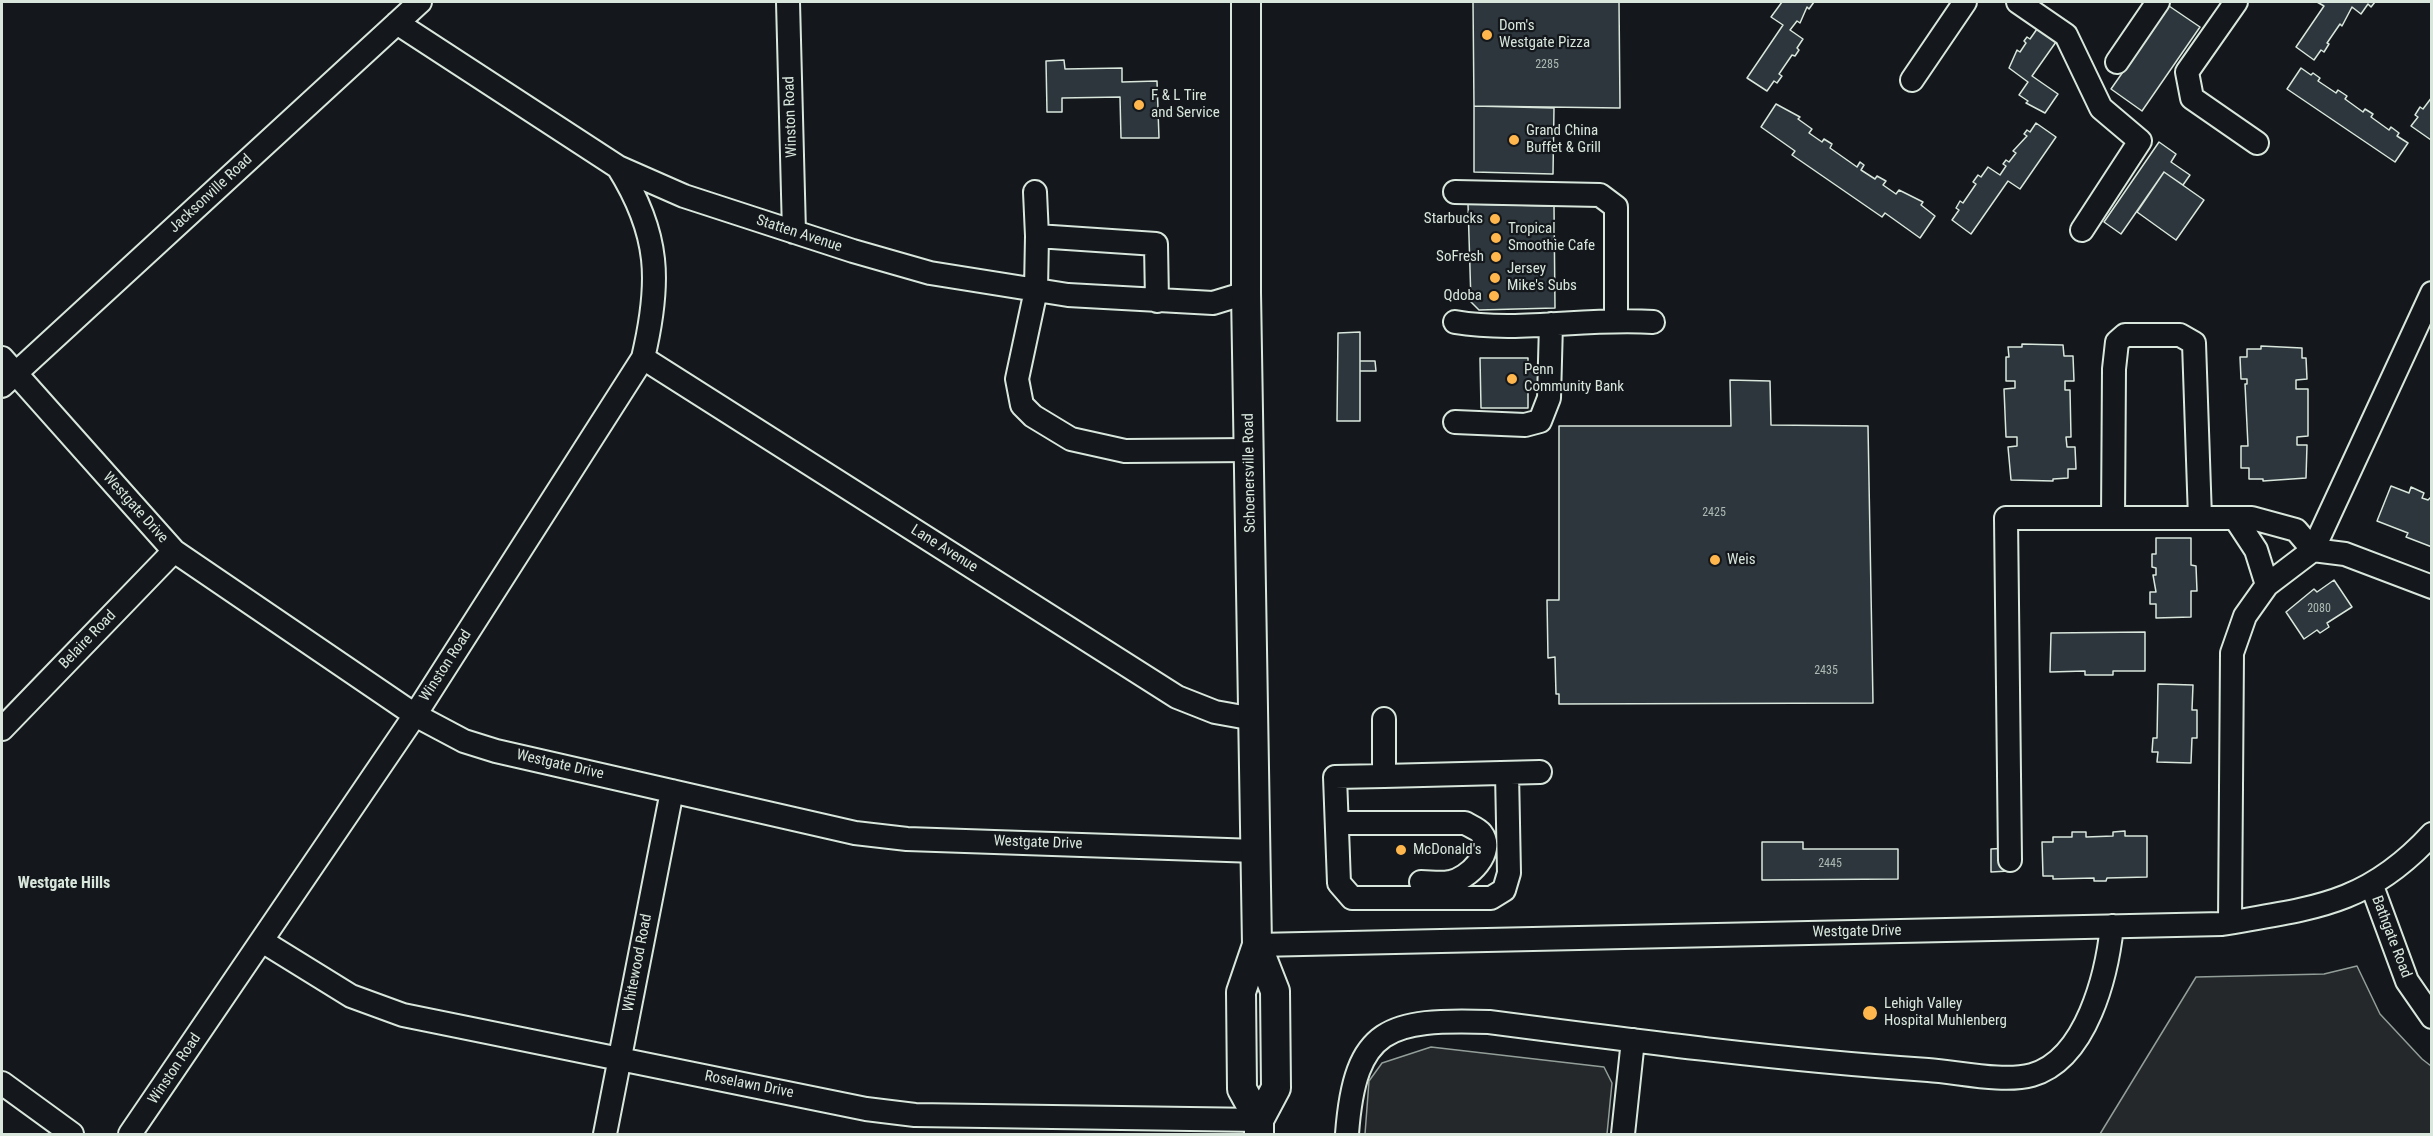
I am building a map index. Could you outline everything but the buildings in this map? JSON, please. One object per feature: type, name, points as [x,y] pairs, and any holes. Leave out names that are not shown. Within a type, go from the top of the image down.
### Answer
[{"type":"main road","name":"Schoenersville Road","points":[[1246,2],[1246,293],[1257,945],[1241,992],[1242,1089],[1259,1127]]},
{"type":"street","name":"Jacksonville Road","points":[[6,372],[420,2]]},
{"type":"street","name":"Winston Road","points":[[788,2],[794,232]]},
{"type":"street","points":[[1912,80],[1965,2]]},
{"type":"street","points":[[2018,2],[2066,35],[2101,108],[2140,141],[2082,230]]},
{"type":"street","points":[[2117,62],[2158,2]]},
{"type":"street","points":[[2236,2],[2187,72],[2192,98],[2257,143]]},
{"type":"street","name":"Statten Avenue","points":[[397,23],[618,167],[684,196],[794,232],[921,270],[1068,296],[1213,303],[1246,293]]},
{"type":"street","name":"Winston Road","points":[[130,1134],[415,715],[643,358],[651,324],[654,293],[652,246],[644,213],[618,167]]},
{"type":"street","points":[[1035,192],[1036,290],[1017,379],[1022,405],[1033,416],[1071,439],[1125,451],[1249,450]]},
{"type":"street","points":[[1455,192],[1600,195],[1616,207],[1616,319]]},
{"type":"street","points":[[1037,236],[1156,244],[1157,301]]},
{"type":"street","points":[[2230,922],[2232,653],[2245,616],[2267,585],[2313,550],[2432,293]]},
{"type":"street","points":[[1455,322],[1485,327],[1616,319],[1653,322]]},
{"type":"street","points":[[1455,422],[1525,425],[1540,421],[1549,398],[1551,324]]},
{"type":"street","points":[[2114,518],[2114,369],[2117,342],[2125,335],[2180,335],[2194,343],[2200,518]]},
{"type":"street","name":"Lane Avenue","points":[[643,358],[1177,697],[1215,712],[1254,719]]},
{"type":"street","name":"Westgate Drive","points":[[6,372],[174,552],[415,715],[464,741],[495,751],[855,833],[908,839],[1256,851]]},
{"type":"street","points":[[2010,860],[2006,518],[2252,518],[2296,530],[2313,550],[2345,554],[2432,587]]},
{"type":"street","points":[[2235,518],[2256,550],[2267,585]]},
{"type":"street","name":"Belaire Road","points":[[2,729],[174,552]]},
{"type":"street","points":[[1384,719],[1384,776]]},
{"type":"street","points":[[1507,773],[1508,882],[1497,895],[1491,898],[1352,898],[1339,882],[1335,777],[1540,772]]},
{"type":"street","name":"Whitewood Road","points":[[605,1134],[672,791]]},
{"type":"street","points":[[1337,823],[1466,823],[1482,834],[1486,842],[1483,855],[1467,876],[1450,882],[1339,882]]},
{"type":"street","name":"Westgate Drive","points":[[1257,945],[2230,922],[2313,908],[2372,886],[2432,834]]},
{"type":"street","name":"Bathgate Road","points":[[2372,886],[2407,981],[2432,1017]]},
{"type":"street","points":[[1347,1134],[1349,1104],[1364,1056],[1376,1041],[1391,1030],[1433,1020],[1489,1022],[1893,1068],[2005,1077],[2032,1074],[2061,1055],[2074,1042],[2089,1017],[2109,956],[2112,926]]},
{"type":"street","name":"Roselawn Drive","points":[[262,940],[327,983],[378,1008],[414,1018],[619,1059],[907,1124],[1044,1118],[1162,1126],[1259,1127]]},
{"type":"street","points":[[1623,1134],[1633,1040]]},
{"type":"street","points":[[2,1083],[72,1134]]},
{"type":"shaded area","points":[[2357,966],[2380,1014],[2431,1066],[2431,1134],[2100,1134],[2196,977],[2324,974]]},
{"type":"shaded area","points":[[1431,1047],[1604,1067],[1612,1083],[1607,1134],[1365,1134],[1369,1081],[1382,1063]]},
{"type":"place","name":"Dom's Westgate Pizza","points":[[1487,35]]},
{"type":"place","name":"F & L Tire and Service","points":[[1139,105]]},
{"type":"place","name":"Grand China Buffet & Grill","points":[[1514,140]]},
{"type":"place","name":"Starbucks","points":[[1495,219]]},
{"type":"place","name":"Tropical Smoothie Cafe","points":[[1496,238]]},
{"type":"place","name":"SoFresh","points":[[1496,257]]},
{"type":"place","name":"Jersey Mike's Subs","points":[[1495,278]]},
{"type":"place","name":"Qdoba","points":[[1494,296]]},
{"type":"place","name":"Penn Community Bank","points":[[1512,379]]},
{"type":"place","name":"Weis","points":[[1715,560]]},
{"type":"place","name":"McDonald's","points":[[1401,850]]},
{"type":"place","name":"Lehigh Valley Hospital Muhlenberg","points":[[1870,1013]]},
{"type":"district","name":"Westgate Hills","points":[[64,884]]}]
